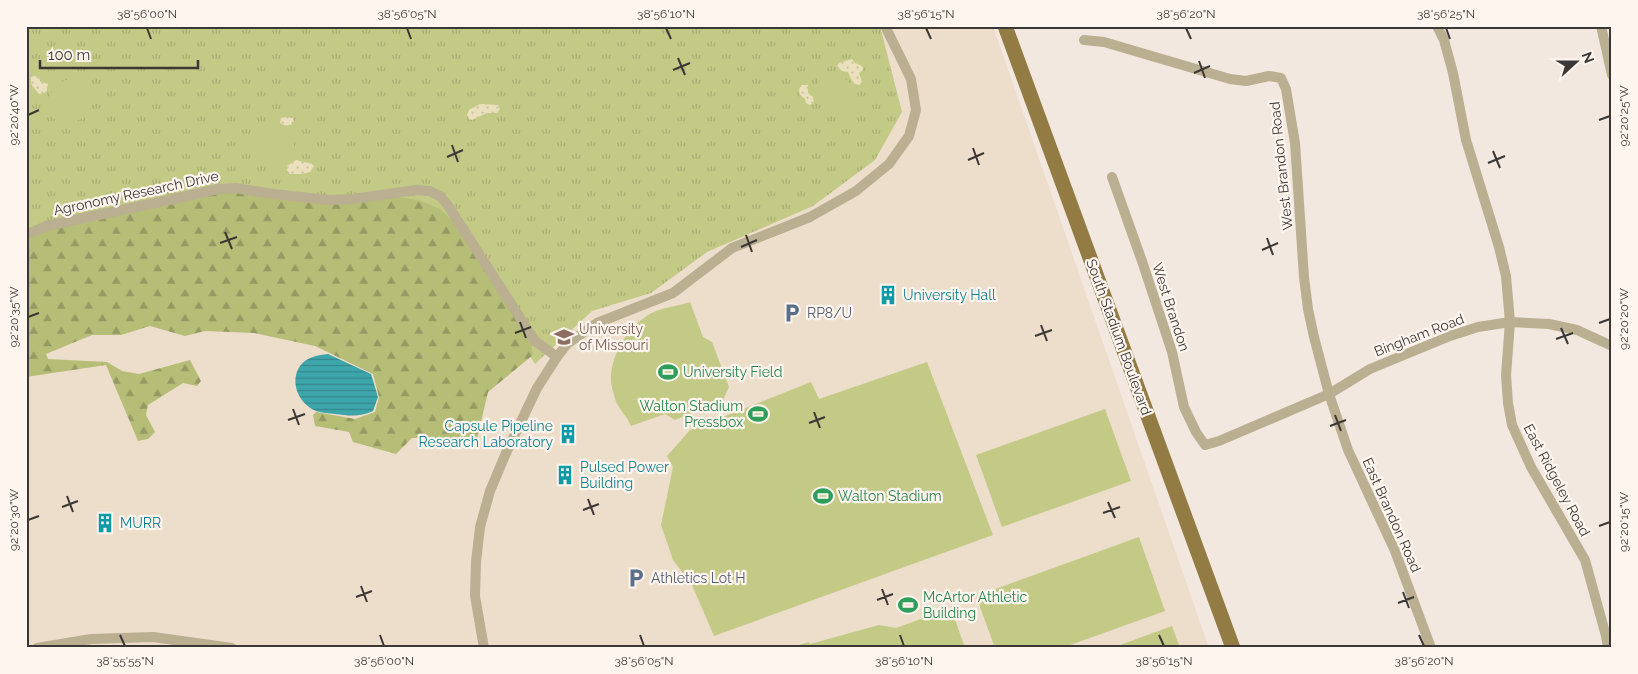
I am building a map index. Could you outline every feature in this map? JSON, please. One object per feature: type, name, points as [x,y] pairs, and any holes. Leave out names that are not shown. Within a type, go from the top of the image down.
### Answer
[{"type":"main road","name":"South Stadium Boulevard","points":[[1005,26],[1233,648]]},
{"type":"street","points":[[484,648],[475,596],[480,527],[490,491],[537,388],[567,344],[597,324],[673,293],[732,248],[810,217],[856,191],[889,164],[909,136],[916,110],[911,79],[885,26]]},
{"type":"street","name":"East Ridgeley Road","points":[[1437,26],[1444,40],[1453,73],[1466,140],[1506,276],[1510,322],[1506,375],[1512,425],[1531,466],[1585,560],[1608,648]]},
{"type":"street","points":[[1601,26],[1612,76]]},
{"type":"street","name":"West Brandon Road","points":[[1084,40],[1104,42],[1230,79],[1246,81],[1269,76],[1281,78],[1286,89],[1295,143],[1308,309],[1329,394]]},
{"type":"street","name":"West Brandon","points":[[1112,177],[1172,352],[1184,407],[1196,432],[1205,445]]},
{"type":"street","name":"Agronomy Research Drive","points":[[26,234],[46,226],[218,188],[236,188],[329,200],[353,199],[416,190],[430,191],[441,197],[449,207],[535,341],[557,357]]},
{"type":"street","name":"Bingham Road","points":[[1205,445],[1219,441],[1329,394],[1370,369],[1450,336],[1478,328],[1510,322],[1549,324],[1577,330],[1612,346]]},
{"type":"street","name":"East Brandon Road","points":[[1329,394],[1348,450],[1395,552],[1430,648]]},
{"type":"street","points":[[36,648],[91,640],[153,636],[208,646],[232,648]]},
{"type":"shaded area","name":"University of Missouri","points":[[26,26],[993,26],[1209,648],[26,648]]},
{"type":"green space","points":[[26,26],[880,26],[902,112],[875,160],[813,206],[707,252],[651,293],[592,311],[535,364],[503,312],[26,272]]},
{"type":"green space","points":[[832,73],[851,84],[858,96],[854,107],[847,113],[839,115],[831,113],[819,100],[818,83],[823,77]]},
{"type":"green space","points":[[70,79],[83,85],[90,93],[92,101],[89,110],[83,117],[75,121],[64,122],[51,117],[48,104],[54,88],[63,81]]},
{"type":"green space","points":[[279,127],[290,134],[294,142],[292,150],[287,157],[279,161],[270,163],[262,160],[254,147],[256,137],[263,131]]},
{"type":"green space","points":[[219,193],[397,197],[419,200],[440,209],[455,223],[529,339],[533,355],[488,392],[477,439],[412,438],[396,454],[353,442],[349,432],[315,426],[313,415],[316,412],[355,419],[375,412],[379,397],[373,374],[315,346],[254,333],[205,331],[185,336],[150,326],[121,335],[92,335],[46,354],[48,359],[107,362],[122,371],[139,374],[190,360],[201,381],[197,386],[183,383],[148,405],[146,415],[155,432],[148,439],[138,441],[106,365],[26,377],[26,240],[47,230]]},
{"type":"green space","name":"University Field","points":[[690,302],[703,337],[712,342],[729,387],[723,400],[675,420],[665,414],[631,426],[615,399],[611,385],[612,370],[618,349],[638,322],[647,316],[656,311]]},
{"type":"green space","name":"Walton Stadium","points":[[927,362],[993,535],[714,636],[692,585],[673,560],[661,525],[673,467],[667,456],[690,430],[811,382],[819,399]]},
{"type":"green space","points":[[1105,409],[1131,481],[1002,527],[976,455]]},
{"type":"green space","points":[[1139,537],[1165,611],[1062,648],[995,648],[976,596]]},
{"type":"green space","points":[[951,608],[965,648],[789,648],[879,625],[896,628]]},
{"type":"green space","points":[[1172,626],[1180,648],[1112,648]]},
{"type":"sand","points":[[852,59],[855,63],[862,66],[863,70],[859,73],[862,82],[859,85],[853,83],[848,72],[842,71],[837,66],[839,63]]},
{"type":"sand","points":[[31,77],[38,77],[41,82],[48,84],[45,93],[39,94],[31,84]]},
{"type":"sand","points":[[802,85],[808,85],[808,93],[813,97],[814,102],[810,105],[800,95],[799,89]]},
{"type":"sand","points":[[480,104],[498,105],[500,109],[497,113],[487,113],[472,120],[469,119],[467,115],[469,110]]},
{"type":"sand","points":[[281,118],[293,118],[294,122],[291,125],[280,123]]},
{"type":"sand","points":[[296,160],[314,166],[310,172],[290,174],[287,166]]},
{"type":"water","points":[[328,354],[371,374],[378,397],[373,411],[350,416],[323,413],[310,408],[301,398],[297,392],[295,379],[300,366],[306,360]]},
{"type":"place","name":"University Hall","points":[[888,295]]},
{"type":"place","name":"RP8/U","points":[[792,313]]},
{"type":"place","name":"University of Missouri","points":[[564,337]]},
{"type":"place","name":"University Field","points":[[668,372]]},
{"type":"place","name":"Walton Stadium Pressbox","points":[[758,414]]},
{"type":"place","name":"Capsule Pipeline Research Laboratory","points":[[568,434]]},
{"type":"place","name":"Pulsed Power Building","points":[[565,475]]},
{"type":"place","name":"Walton Stadium","points":[[823,496]]},
{"type":"place","name":"MURR","points":[[105,523]]},
{"type":"place","name":"Athletics Lot H","points":[[636,578]]},
{"type":"place","name":"McArtor Athletic Building","points":[[908,605]]}]
